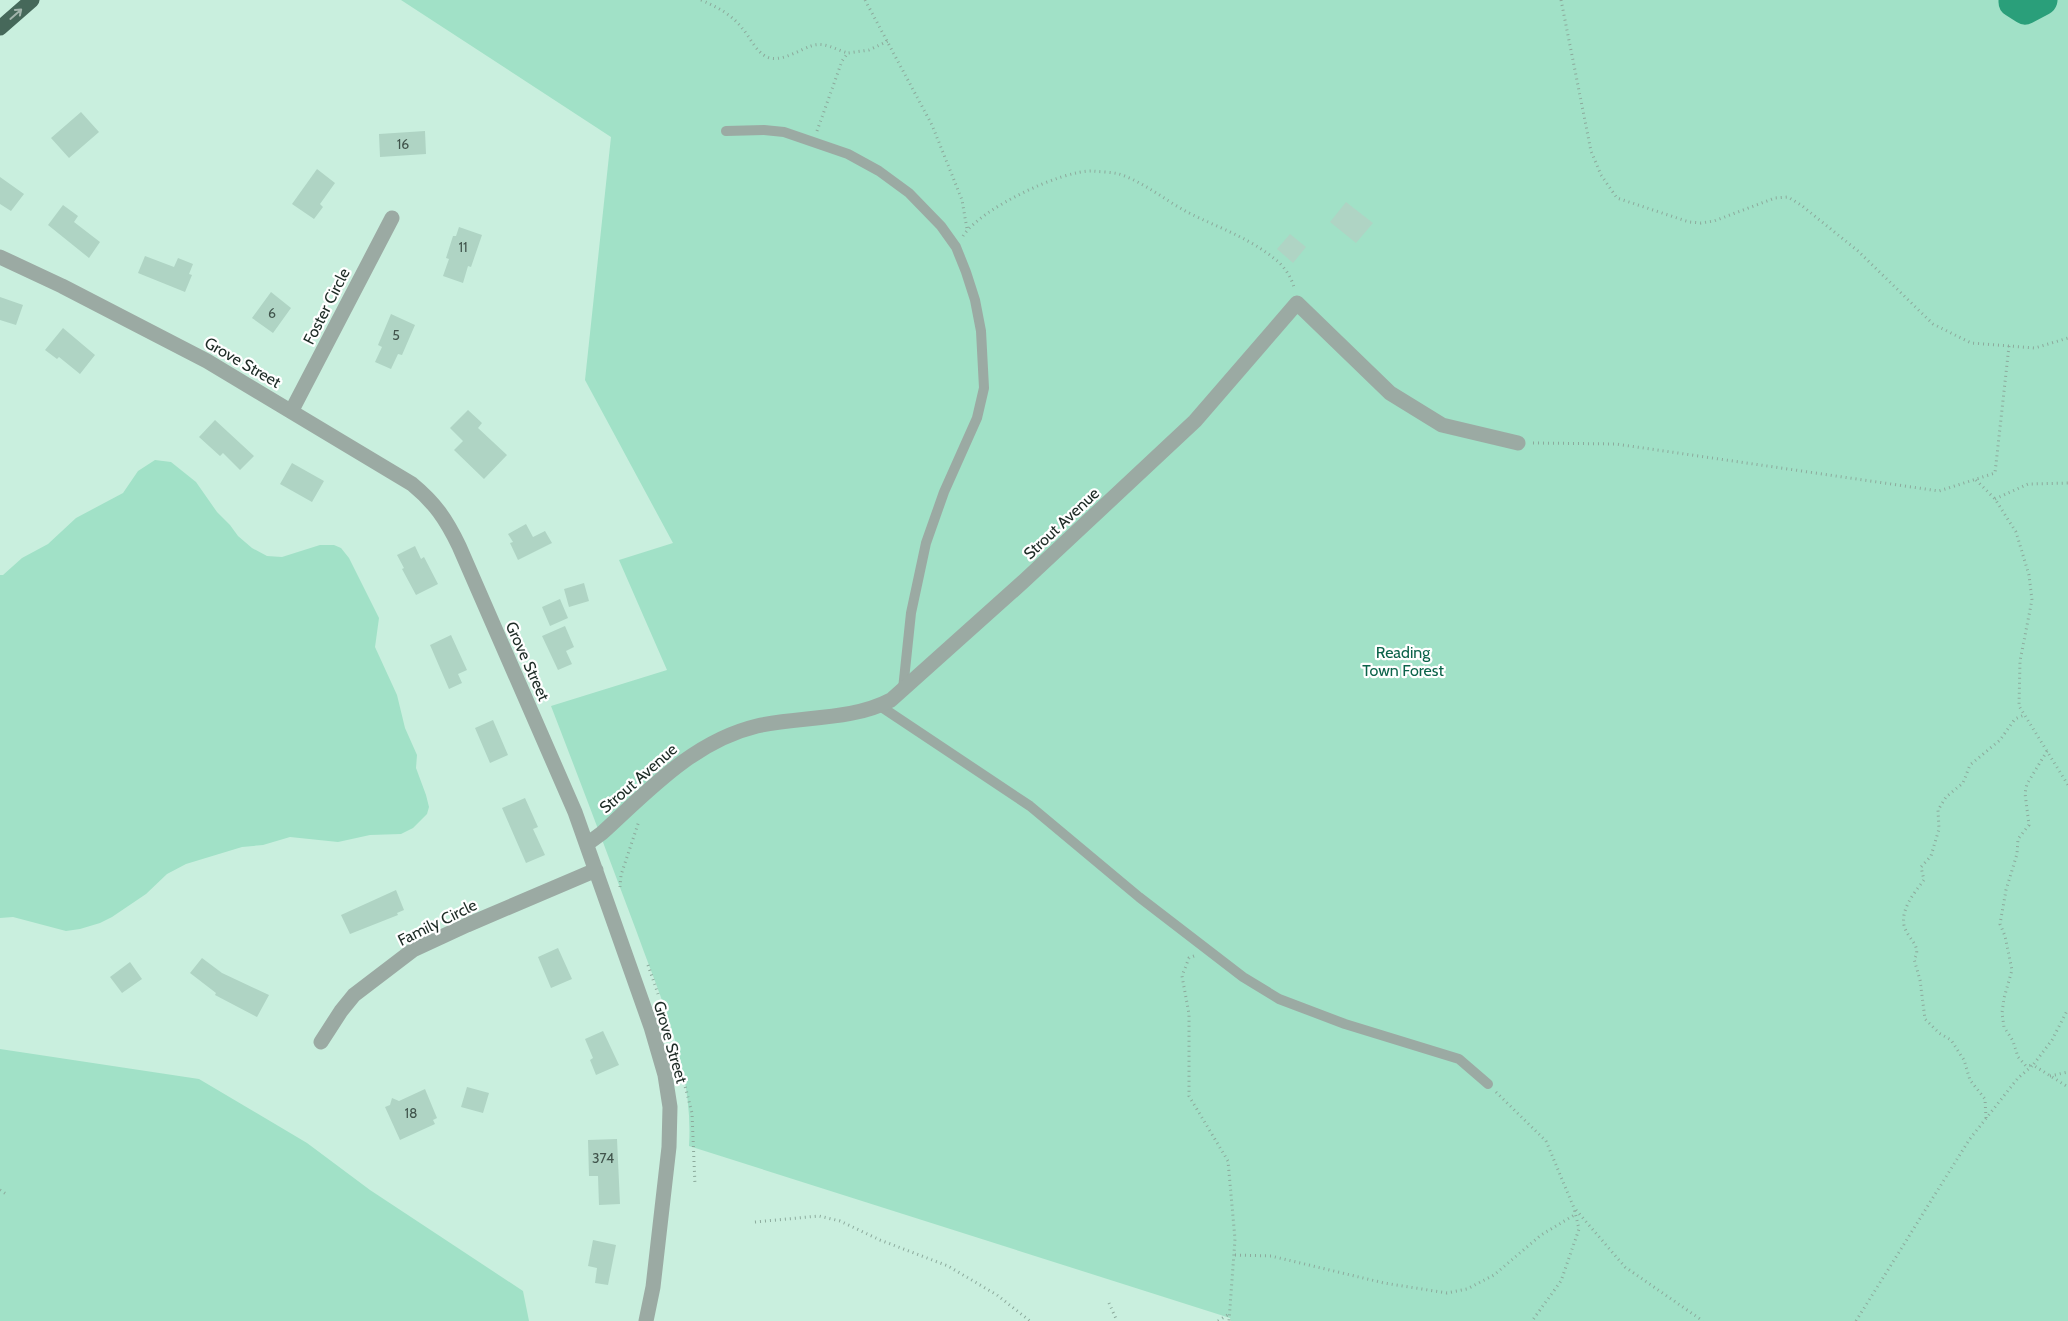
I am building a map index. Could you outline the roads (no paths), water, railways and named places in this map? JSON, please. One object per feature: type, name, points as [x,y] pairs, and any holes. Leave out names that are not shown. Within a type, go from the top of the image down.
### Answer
[{"type":"highway","points":[[0,28],[32,0]]},
{"type":"street","name":"Foster Circle","points":[[292,410],[392,218]]},
{"type":"street","name":"Grove Street","points":[[0,257],[62,286],[207,361],[292,410],[412,484],[434,503],[443,515],[459,546],[557,768],[587,844],[651,1027],[665,1075],[670,1107],[667,1171],[653,1287],[646,1321]]},
{"type":"street","name":"Strout Avenue","points":[[587,844],[688,757],[728,735],[757,726],[795,719],[846,714],[880,706],[891,700],[1025,580],[1195,421],[1297,303],[1390,393],[1442,425],[1518,443]]},
{"type":"street","name":"Family Circle","points":[[321,1042],[348,1001],[364,986],[405,955],[450,932],[596,870]]},
{"type":"lane","points":[[726,131],[764,130],[784,132],[848,154],[879,171],[910,193],[941,226],[956,247],[975,300],[981,331],[984,388],[977,418],[944,492],[926,543],[911,613],[903,689]]},
{"type":"lane","points":[[880,706],[1030,806],[1138,897],[1243,977],[1279,999],[1345,1024],[1459,1060],[1488,1084]]},
{"type":"waterway","points":[[2014,0],[2014,2],[2025,9],[2042,0]]},
{"type":"park label","name":"Reading Town Forest","points":[[1403,661]]}]
